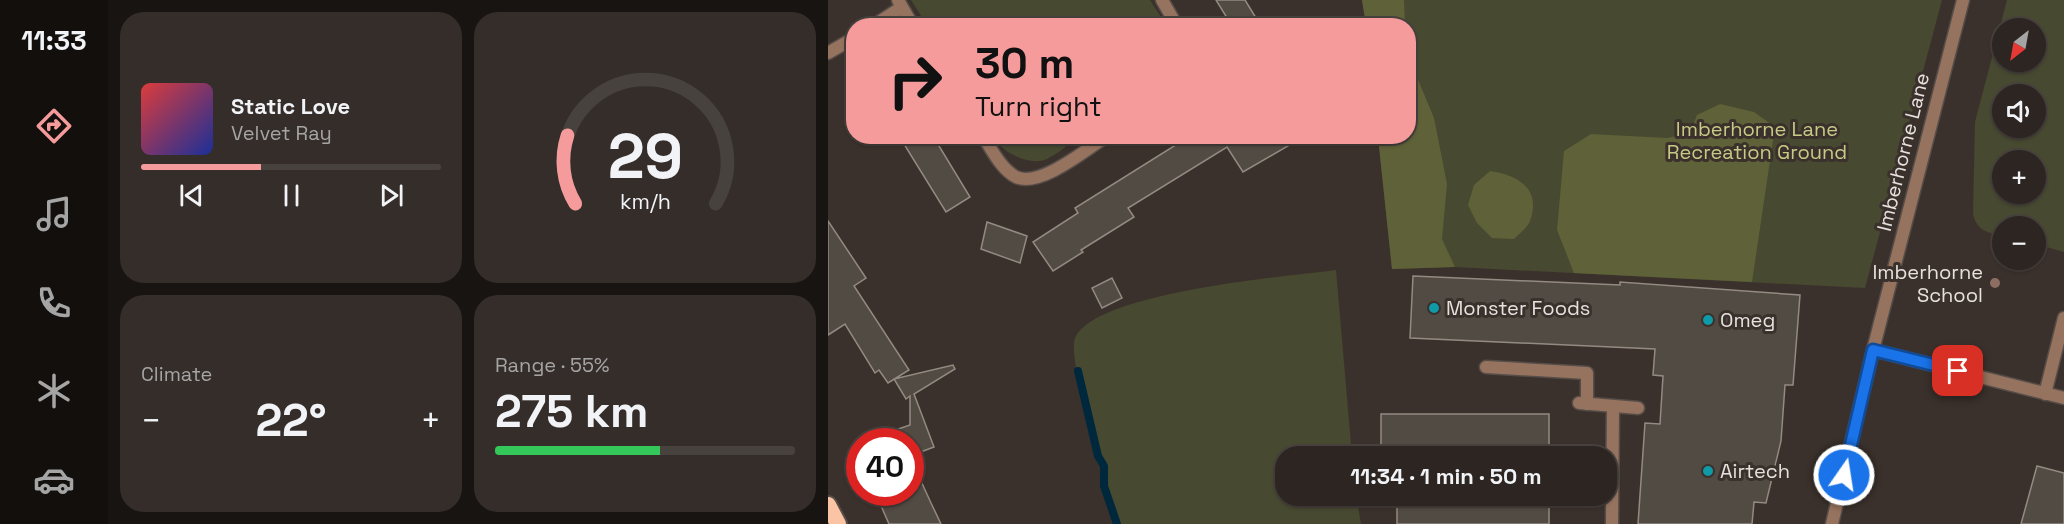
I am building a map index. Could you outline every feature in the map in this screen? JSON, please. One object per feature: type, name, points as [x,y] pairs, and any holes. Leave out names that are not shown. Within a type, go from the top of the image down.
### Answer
[{"type":"highway","points":[[828,505],[838,524]]},
{"type":"street","points":[[1162,0],[1172,18]]},
{"type":"street","name":"Imberhorne Lane","points":[[1832,524],[1873,350],[1963,0]]},
{"type":"street","points":[[883,18],[900,4],[908,18]]},
{"type":"street","points":[[828,53],[846,43]]},
{"type":"street","points":[[988,144],[1000,162],[1016,177],[1040,178],[1094,144]]},
{"type":"street","points":[[2045,394],[2064,318]]},
{"type":"street","points":[[1873,350],[2064,398]]},
{"type":"street","points":[[1486,368],[1587,373],[1583,404],[1638,408]]},
{"type":"street","points":[[1612,524],[1613,407]]},
{"type":"green space","points":[[911,0],[1150,0],[1162,18],[923,18]]},
{"type":"green space","name":"Imberhorne Lane Recreation Ground","points":[[1362,0],[1942,0],[1865,288],[1455,267],[1392,269],[1379,144],[1416,144],[1416,18],[1365,18]]},
{"type":"green space","points":[[1362,0],[1404,0],[1405,18],[1365,18]]},
{"type":"green space","points":[[2007,0],[2064,0],[2064,252],[2046,247],[2046,216],[1992,216],[1992,233],[1977,224],[1973,214],[1975,122],[1992,57],[1992,72],[2046,72],[2046,18],[2002,18]]},
{"type":"green space","points":[[1416,75],[1434,118],[1447,184],[1442,239],[1455,267],[1392,269],[1379,144],[1416,144]]},
{"type":"green space","points":[[1720,104],[1754,112],[1775,127],[1752,282],[1574,273],[1557,230],[1564,151],[1591,134],[1667,138],[1690,133],[1697,115]]},
{"type":"green space","points":[[998,144],[1069,144],[1047,159],[1040,161],[1024,160]]},
{"type":"green space","points":[[1490,171],[1518,180],[1525,185],[1533,200],[1529,223],[1514,239],[1492,238],[1477,223],[1468,205],[1474,185]]},
{"type":"green space","points":[[1336,270],[1351,446],[1275,446],[1275,506],[1358,506],[1361,524],[1117,524],[1104,486],[1104,466],[1098,456],[1083,399],[1076,368],[1074,344],[1084,326],[1110,312],[1190,290]]},
{"type":"building","points":[[1216,0],[1245,0],[1256,18],[1227,18]]},
{"type":"building","points":[[904,144],[938,144],[970,197],[946,212]]},
{"type":"building","points":[[1177,144],[1291,144],[1243,172],[1227,147],[1128,208],[1134,217],[1081,250],[1083,252],[1053,271],[1033,242],[1078,213],[1075,208]]},
{"type":"building","points":[[828,221],[866,278],[854,286],[909,370],[888,383],[879,370],[875,373],[845,324],[828,335]]},
{"type":"building","points":[[987,222],[1027,236],[1020,263],[981,249]]},
{"type":"building","points":[[1413,276],[1620,285],[1620,282],[1800,295],[1793,385],[1785,385],[1781,441],[1766,503],[1754,502],[1752,524],[1638,524],[1645,423],[1660,424],[1663,376],[1653,375],[1655,349],[1410,338]]},
{"type":"building","points":[[1112,278],[1122,298],[1102,308],[1092,288]]},
{"type":"building","points":[[953,365],[955,369],[914,394],[934,447],[924,451],[924,428],[901,428],[910,425],[910,396],[906,399],[894,379]]},
{"type":"building","points":[[1381,414],[1549,414],[1549,446],[1381,446]]},
{"type":"building","points":[[2037,466],[2064,473],[2064,524],[2021,524]]},
{"type":"building","points":[[924,487],[941,524],[889,524],[881,506],[924,506]]},
{"type":"building","points":[[1397,506],[1549,506],[1549,524],[1397,524]]},
{"type":"waterway","points":[[1078,371],[1098,456],[1104,466],[1104,486],[1117,524]]},
{"type":"place","name":"Imberhorne School","points":[[1995,283]]},
{"type":"place","name":"Monster Foods","points":[[1434,308]]},
{"type":"place","name":"Omeg","points":[[1708,320]]},
{"type":"place","name":"Airtech","points":[[1708,471]]},
{"type":"route","points":[[1844,475],[1873,350],[1958,371]]}]
